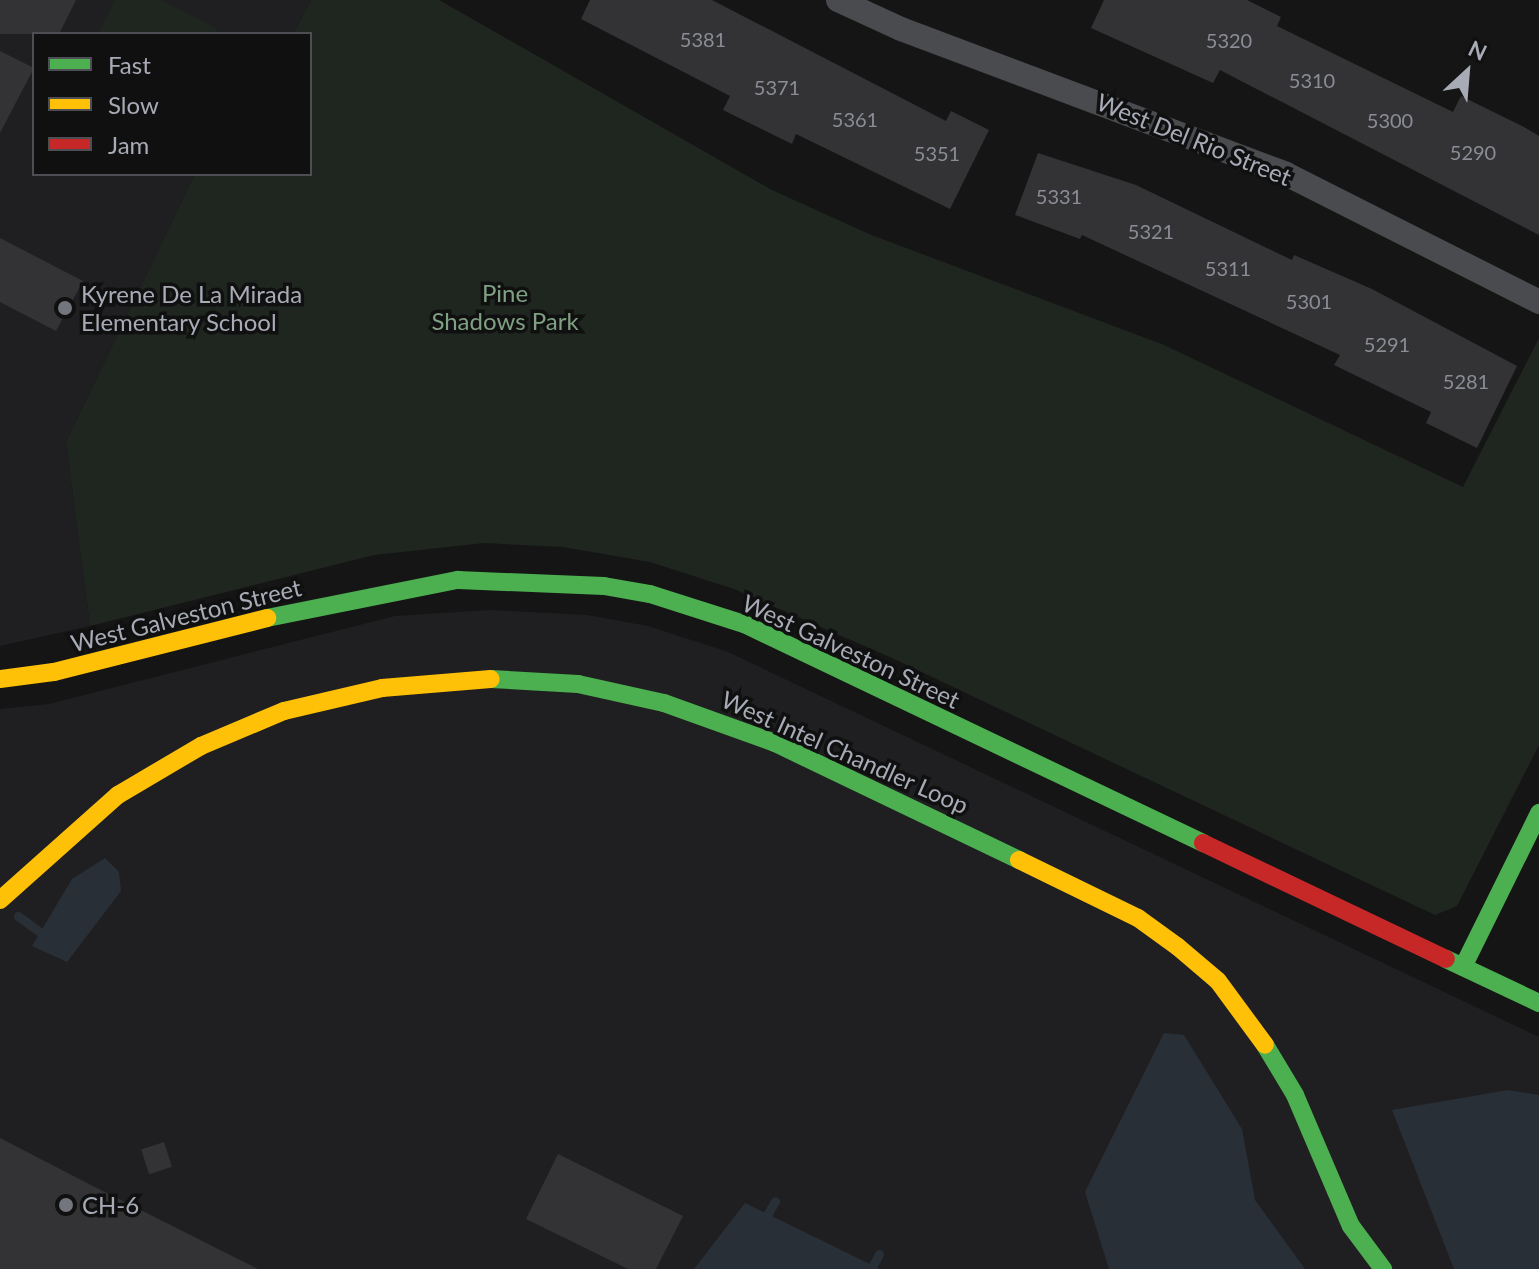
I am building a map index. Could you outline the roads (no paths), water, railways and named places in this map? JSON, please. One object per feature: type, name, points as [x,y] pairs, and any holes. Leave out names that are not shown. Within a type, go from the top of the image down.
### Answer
[{"type":"street","name":"West Del Rio Street","points":[[838,0],[901,29],[1286,174],[1539,302]]},
{"type":"street","name":"West Galveston Street","points":[[0,679],[54,672],[292,612],[458,580],[604,586],[650,594],[744,624],[1539,1003]]},
{"type":"street","name":"West Intel Chandler Loop","points":[[0,900],[118,795],[201,746],[284,711],[382,688],[482,679],[578,684],[664,703],[775,743],[906,804],[1138,918],[1178,947],[1218,981],[1251,1021],[1295,1095],[1351,1226],[1383,1269]]},
{"type":"street","points":[[1463,967],[1539,813]]},
{"type":"waterway","points":[[18,916],[41,933]]},
{"type":"waterway","points":[[763,1222],[775,1201]]},
{"type":"waterway","points":[[871,1269],[879,1254]]},
{"type":"place","name":"Kyrene De La Mirada Elementary School","points":[[65,308]]},
{"type":"place","name":"CH-6","points":[[66,1205]]},
{"type":"park label","name":"Pine Shadows Park","points":[[505,307]]}]
